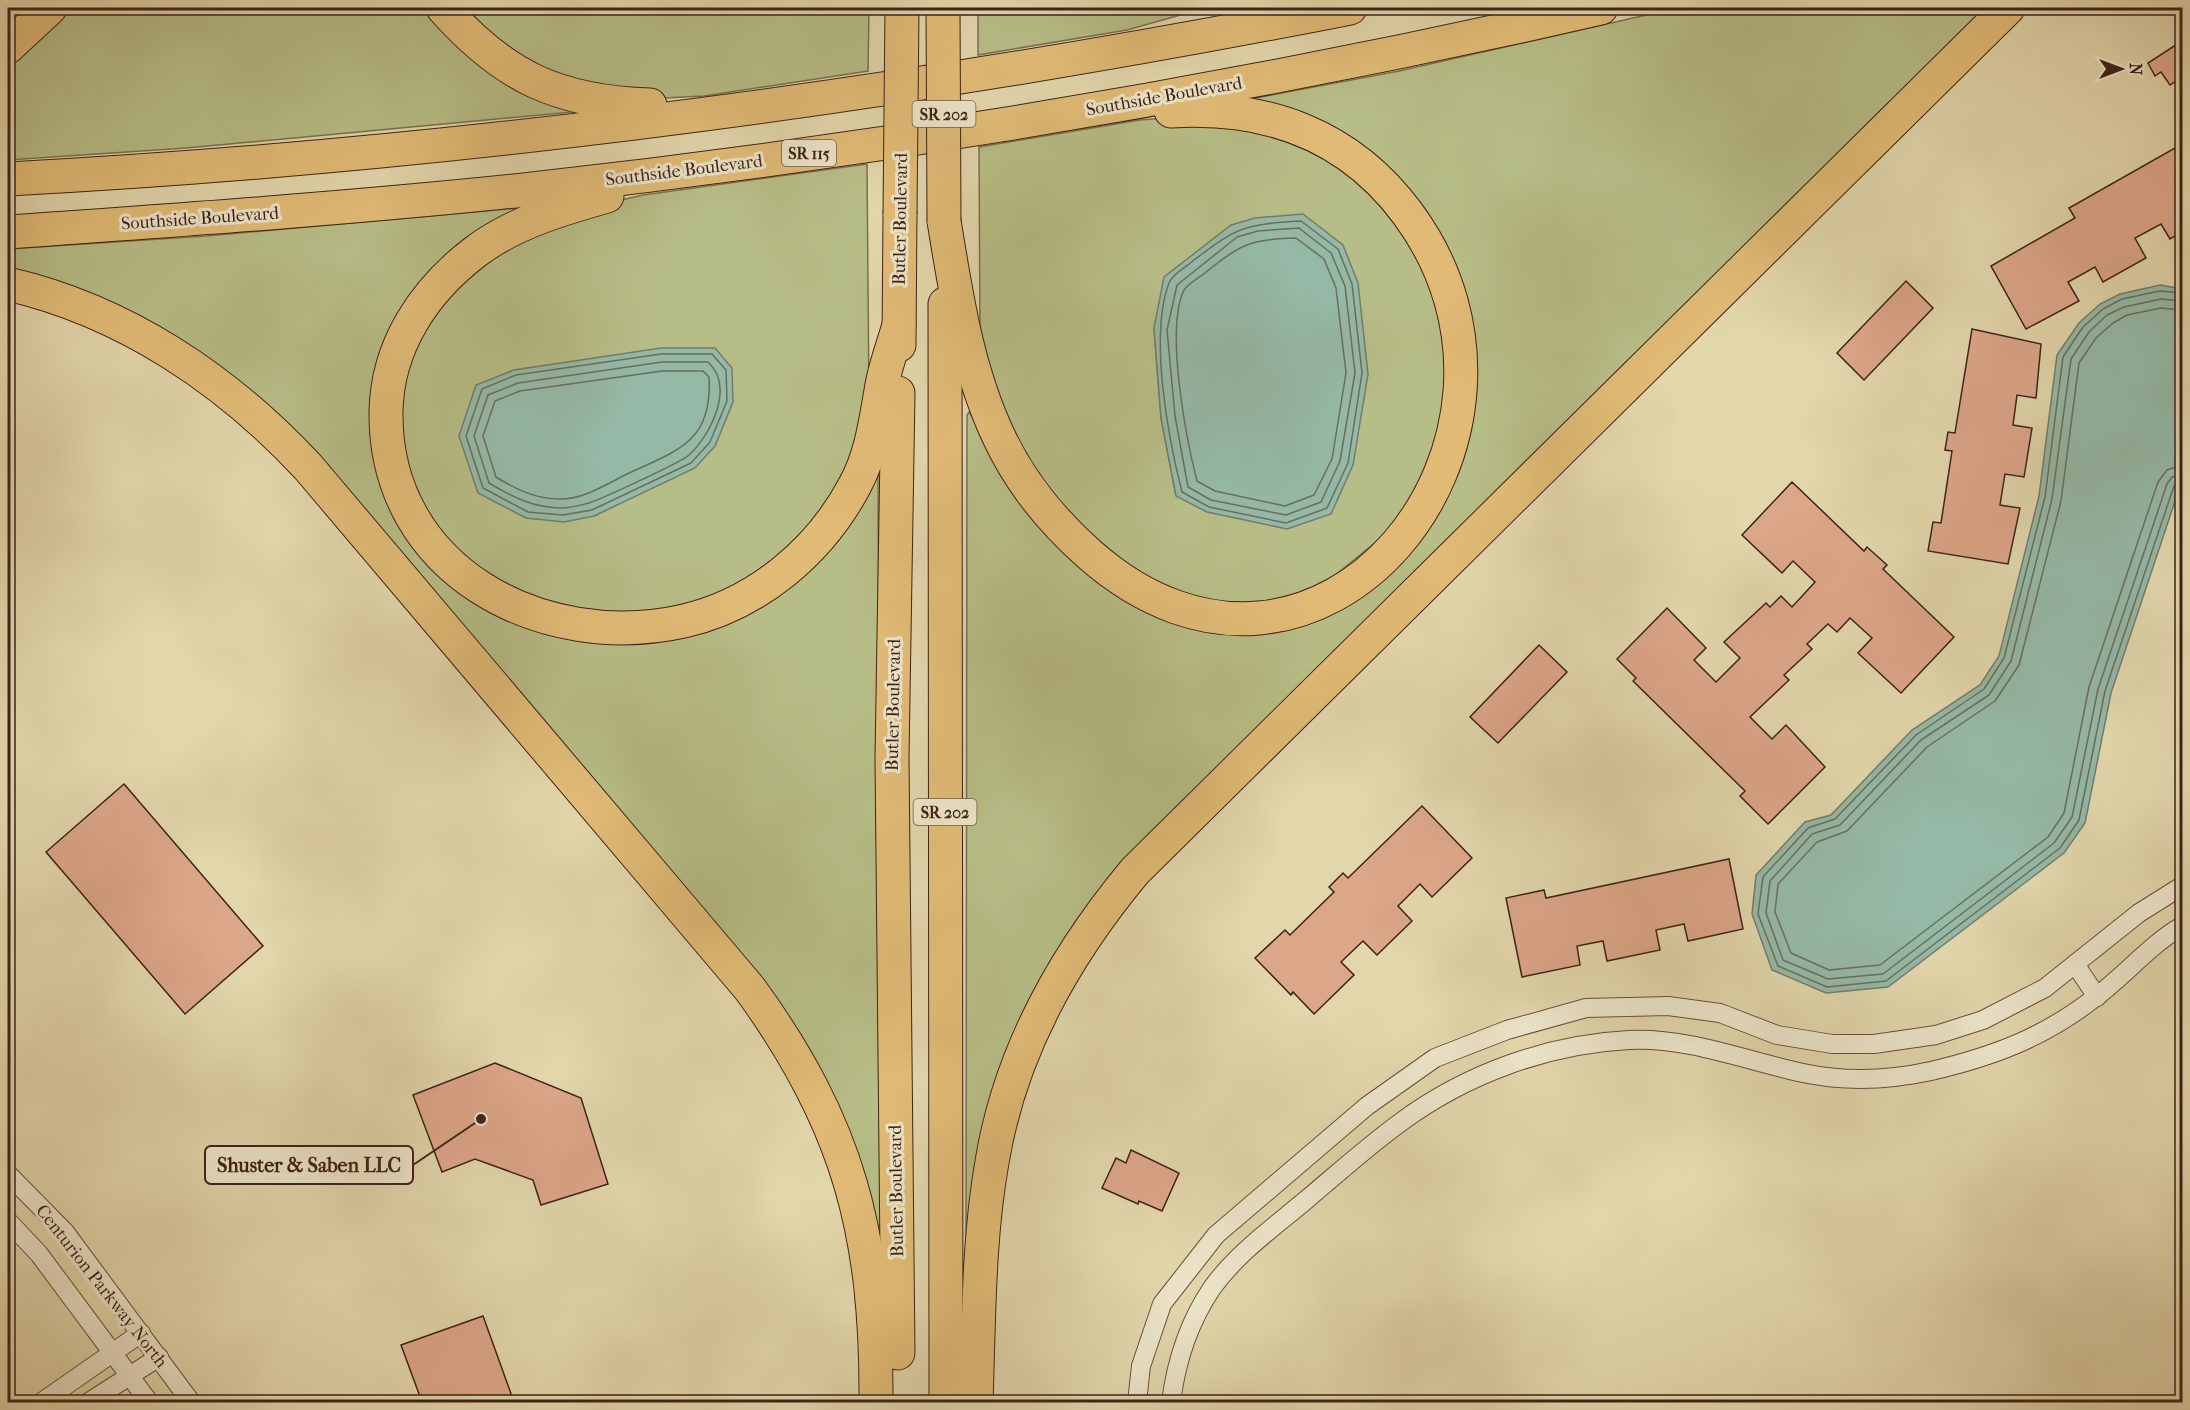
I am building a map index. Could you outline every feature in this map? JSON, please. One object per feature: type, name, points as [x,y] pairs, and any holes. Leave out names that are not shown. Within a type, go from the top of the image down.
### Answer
[{"type":"highway","points":[[8,47],[50,8]]},
{"type":"highway","points":[[443,8],[478,44],[500,61],[551,89],[581,99],[653,106],[778,105]]},
{"type":"highway","name":"Butler Boulevard","points":[[898,1402],[892,758],[903,8]]},
{"type":"highway","name":"SR 202","points":[[943,8],[946,1402]]},
{"type":"highway","points":[[1040,65],[1170,27],[1225,8]]},
{"type":"highway","points":[[8,179],[446,145],[778,105],[1040,65],[1350,8]]},
{"type":"highway","name":"Southside Boulevard","points":[[8,232],[250,215],[509,191],[785,157],[1043,118],[1335,64],[1601,8]]},
{"type":"highway","points":[[976,1402],[982,1237],[1000,1123],[1036,1020],[1073,952],[1093,923],[1135,871],[2008,8]]},
{"type":"highway","points":[[945,221],[953,281],[970,355],[988,412],[1000,439],[1047,512],[1104,567],[1149,596],[1177,608],[1202,615],[1253,618],[1300,610],[1323,602],[1365,575],[1386,555],[1419,514],[1445,465],[1457,423],[1461,389],[1459,335],[1449,295],[1426,241],[1399,202],[1365,168],[1329,143],[1284,122],[1262,116],[1236,111],[1186,110],[1043,118]]},
{"type":"highway","points":[[785,157],[619,193],[551,212],[495,238],[475,252],[438,285],[410,322],[400,342],[393,362],[386,402],[391,464],[404,501],[420,529],[441,555],[479,587],[500,600],[546,617],[587,626],[622,628],[673,623],[723,609],[767,584],[788,568],[807,550],[841,509],[868,457],[876,429],[884,378],[899,324]]},
{"type":"highway","points":[[8,284],[80,308],[138,334],[192,365],[260,418],[308,467],[750,989],[809,1078],[847,1170],[864,1236],[871,1275],[877,1353],[876,1402]]},
{"type":"street","points":[[1137,1402],[1141,1366],[1162,1304],[1216,1235],[1367,1106],[1435,1058],[1507,1030],[1587,1008],[1668,1006],[1720,1012],[1777,1035],[1832,1044],[1874,1044],[1935,1035],[1983,1020],[2045,988],[2139,913],[2182,886]]},
{"type":"street","points":[[1171,1402],[1174,1373],[1190,1331],[1212,1288],[1244,1252],[1401,1122],[1452,1090],[1512,1064],[1566,1046],[1632,1040],[1712,1048],[1805,1074],[1878,1080],[1929,1071],[1985,1057],[2049,1031],[2097,997],[2182,926]]},
{"type":"street","points":[[2075,964],[2097,997]]},
{"type":"street","name":"Centurion Parkway North","points":[[8,1174],[65,1232],[190,1402]]},
{"type":"street","name":"Centurion Parkway North","points":[[8,1221],[39,1254],[149,1402]]},
{"type":"street","points":[[42,1402],[141,1333]]},
{"type":"street","points":[[89,1402],[159,1357]]},
{"type":"green space","points":[[60,8],[430,8],[583,111],[186,148],[8,160],[8,56]]},
{"type":"green space","points":[[451,8],[869,8],[868,71],[704,96],[664,98],[554,80]]},
{"type":"green space","points":[[978,8],[1205,8],[1127,30],[978,55]]},
{"type":"green space","points":[[1677,8],[1992,8],[1064,954],[966,1251],[967,415],[969,412],[1011,472],[1118,582],[1297,616],[1449,473],[1441,250],[1250,99],[1399,71]]},
{"type":"green space","points":[[1179,117],[1256,123],[1367,178],[1433,271],[1452,402],[1404,519],[1312,594],[1223,607],[1149,582],[1050,500],[996,402],[980,335],[979,147],[1140,120]],"holes":[[[1154,328],[1176,496],[1161,418]]]},
{"type":"green space","points":[[867,164],[869,404],[848,478],[805,536],[723,596],[618,618],[504,590],[424,519],[394,425],[418,326],[484,257],[604,204],[643,195]],"holes":[[[558,364],[638,494],[594,516],[514,370]]]},
{"type":"green space","points":[[530,207],[411,304],[387,478],[518,624],[548,634],[586,640],[689,634],[878,467],[881,1227],[875,1225],[829,1101],[284,430],[8,278],[8,249],[206,236]]},
{"type":"water","points":[[1303,214],[1343,245],[1358,283],[1368,374],[1353,465],[1331,514],[1287,529],[1207,512],[1176,496],[1161,418],[1154,328],[1164,277],[1231,225],[1255,218]]},
{"type":"water","points":[[2160,285],[2182,289],[2182,480],[2111,693],[2085,823],[2064,853],[1888,987],[1826,993],[1772,970],[1752,914],[1756,875],[1805,822],[1831,815],[1912,730],[1980,685],[1999,656],[2039,496],[2057,355],[2079,323],[2100,304],[2120,294]]},
{"type":"water","points":[[661,348],[715,348],[732,368],[733,402],[715,446],[695,468],[594,516],[564,522],[526,518],[478,493],[459,436],[476,385],[514,370]]},
{"type":"building","points":[[2182,41],[2182,77],[2170,85],[2161,72],[2155,76],[2148,63]]},
{"type":"building","points":[[2182,144],[2182,232],[2170,239],[2161,224],[2135,238],[2146,258],[2103,282],[2095,267],[2068,282],[2079,301],[2026,329],[1991,266],[2075,218],[2069,208]]},
{"type":"building","points":[[1906,281],[1933,308],[1864,380],[1837,353]]},
{"type":"building","points":[[1972,329],[2041,344],[2036,398],[2017,395],[2013,425],[2032,428],[2024,477],[2005,474],[2000,505],[2020,508],[2008,564],[1928,551],[1933,522],[1941,523],[1952,451],[1945,450],[1948,432],[1955,433]]},
{"type":"building","points":[[1792,482],[1864,551],[1867,547],[1887,565],[1883,569],[1954,637],[1901,693],[1858,653],[1872,638],[1850,618],[1837,632],[1828,624],[1807,644],[1812,649],[1784,675],[1789,680],[1750,717],[1772,739],[1786,725],[1825,767],[1768,824],[1740,796],[1745,791],[1633,681],[1636,678],[1617,659],[1667,608],[1706,648],[1694,660],[1716,682],[1740,658],[1724,642],[1766,603],[1770,607],[1781,596],[1792,607],[1815,582],[1793,561],[1782,573],[1742,535]]},
{"type":"building","points":[[1539,645],[1567,672],[1498,743],[1470,717]]},
{"type":"building","points":[[124,784],[263,946],[185,1014],[46,852]]},
{"type":"building","points":[[1422,806],[1472,858],[1432,897],[1420,884],[1398,906],[1412,921],[1377,955],[1363,941],[1341,962],[1354,975],[1314,1014],[1293,992],[1291,995],[1255,958],[1285,930],[1290,935],[1334,892],[1329,887],[1343,873],[1348,878]]},
{"type":"building","points":[[1729,859],[1743,929],[1688,941],[1684,924],[1656,930],[1660,950],[1607,961],[1603,941],[1577,946],[1580,965],[1522,977],[1506,898],[1544,890],[1546,898]]},
{"type":"building","points":[[495,1063],[581,1098],[608,1184],[541,1205],[533,1180],[475,1159],[442,1172],[413,1095]]},
{"type":"building","points":[[1131,1150],[1179,1173],[1162,1211],[1139,1201],[1138,1204],[1102,1188],[1116,1158],[1126,1163]]},
{"type":"building","points":[[483,1316],[514,1402],[422,1402],[401,1345]]},
{"type":"place","name":"Shuster & Saben LLC","points":[[481,1119]]}]
